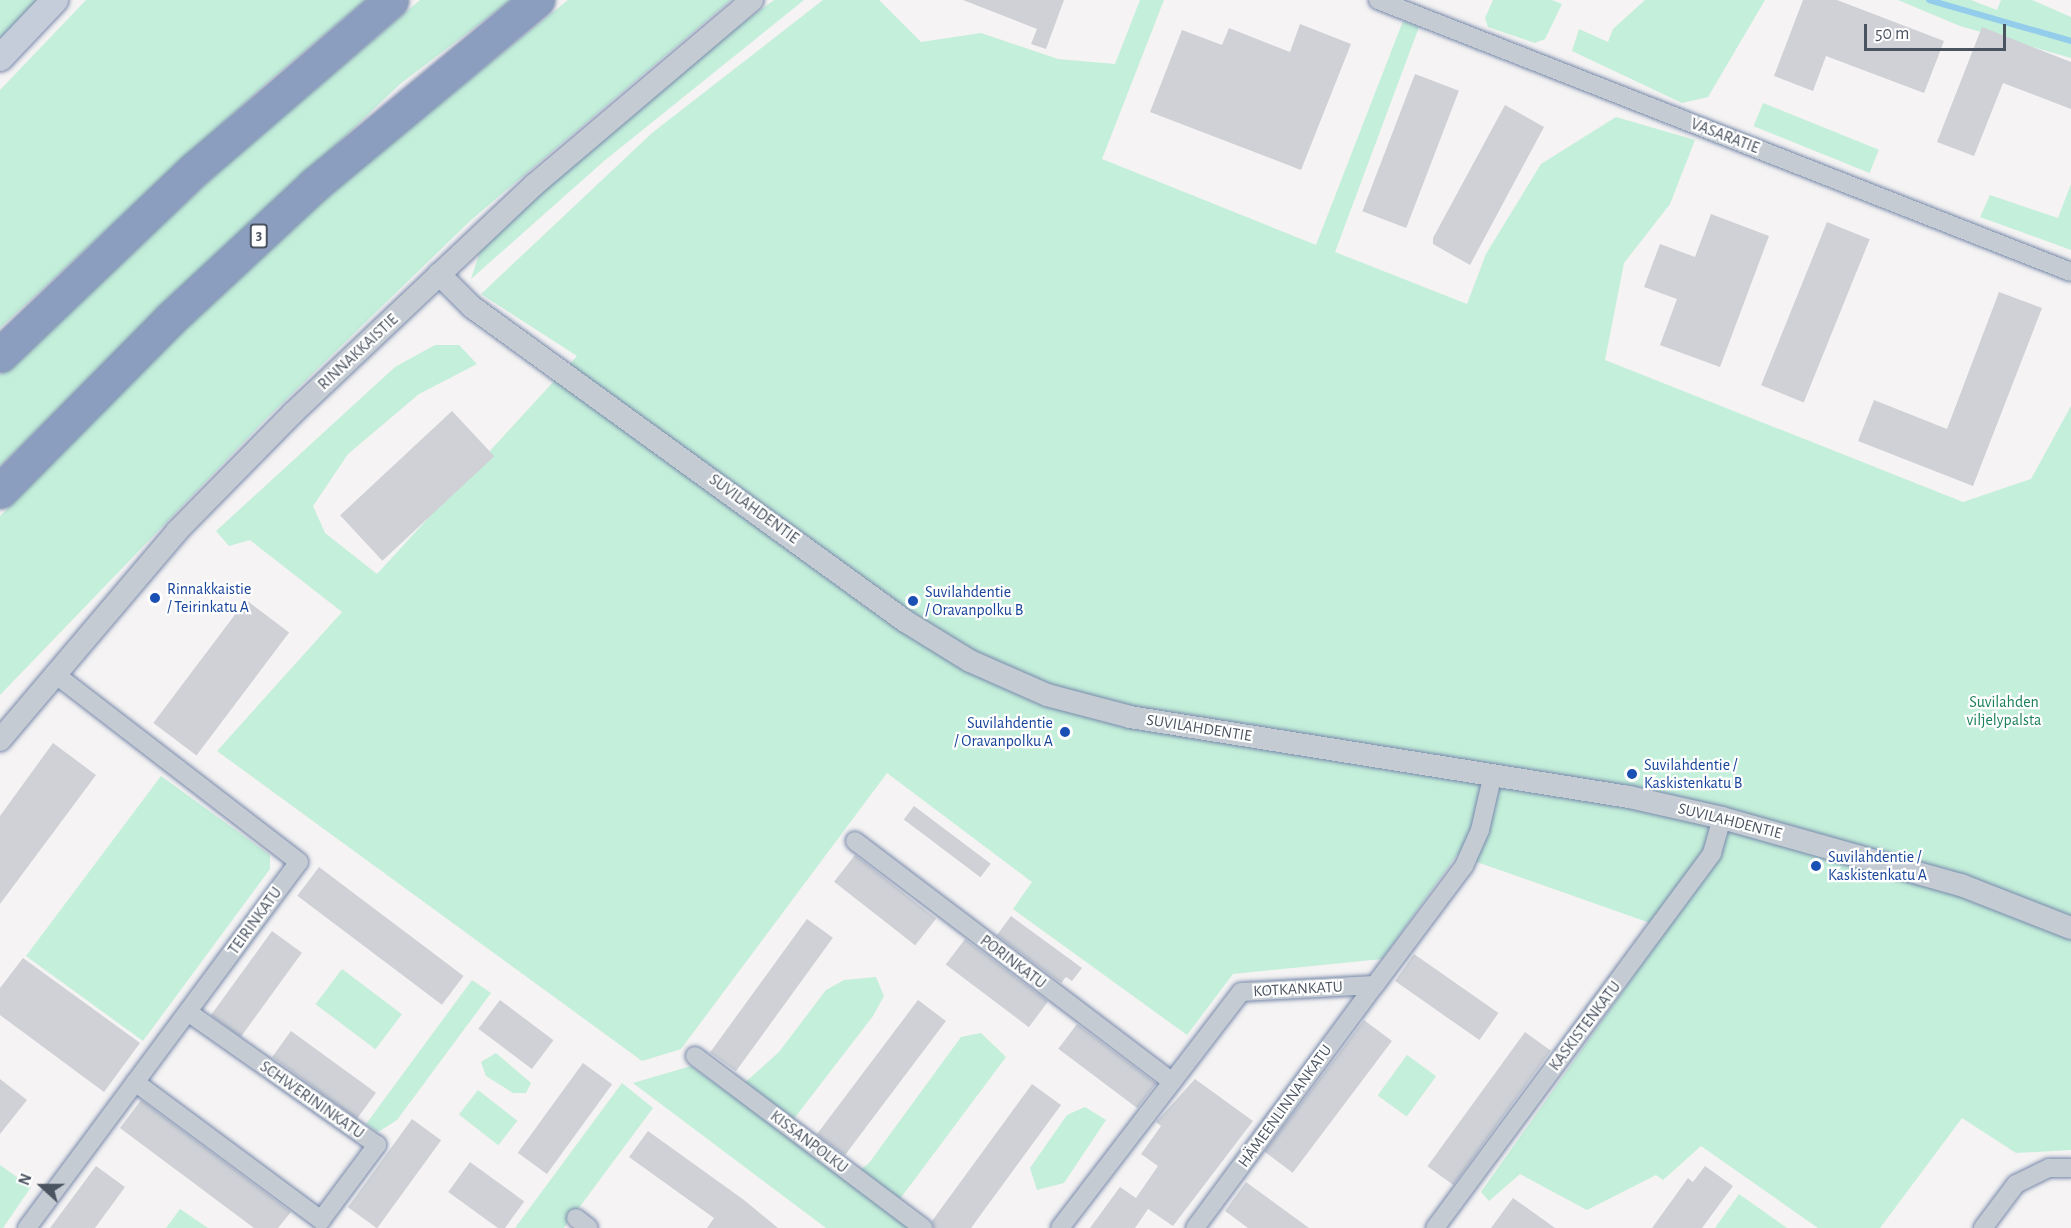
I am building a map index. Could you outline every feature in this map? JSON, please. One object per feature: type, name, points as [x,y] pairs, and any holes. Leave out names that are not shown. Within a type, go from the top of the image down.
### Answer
[{"type":"highway","points":[[0,355],[196,168],[391,0]]},
{"type":"highway","name":"3","points":[[0,492],[170,319],[306,193],[537,0]]},
{"type":"main road","points":[[0,58],[56,0]]},
{"type":"street","name":"RINNAKKAISTIE","points":[[0,740],[54,673],[177,531],[439,274],[617,112],[753,0]]},
{"type":"street","name":"VASARATIE","points":[[1378,0],[2071,272]]},
{"type":"street","name":"SUVILAHDENTIE","points":[[439,274],[472,307],[905,621],[1009,680],[1077,706],[1130,717],[1492,778],[1629,797],[1722,818],[1961,885],[2071,928]]},
{"type":"street","name":"TEIRINKATU","points":[[27,1228],[299,862],[54,673]]},
{"type":"street","points":[[1375,984],[1464,866],[1480,830],[1492,778]]},
{"type":"street","name":"KASKISTENKATU","points":[[1435,1228],[1712,853],[1722,818]]},
{"type":"street","name":"PORINKATU","points":[[855,841],[1172,1082]]},
{"type":"street","name":"KOTKANKATU","points":[[1060,1228],[1241,992],[1375,984]]},
{"type":"street","name":"HÄMEENLINNANKATU","points":[[1195,1228],[1375,984]]},
{"type":"street","name":"SCHWERININKATU","points":[[135,1082],[321,1220],[377,1145],[188,1012]]},
{"type":"street","name":"KISSANPOLKU","points":[[695,1056],[923,1228]]},
{"type":"street","points":[[1983,1228],[2016,1184],[2049,1168],[2071,1168]]},
{"type":"green space","points":[[0,0],[38,0],[0,39]]},
{"type":"green space","points":[[86,0],[366,0],[269,81],[0,328],[0,90]]},
{"type":"green space","points":[[420,0],[511,0],[400,84],[0,466],[0,375],[233,158]]},
{"type":"green space","points":[[568,0],[731,0],[471,220],[266,419],[0,695],[0,516],[161,349],[329,192]]},
{"type":"green space","points":[[774,0],[804,0],[604,161],[471,279],[480,251],[550,185],[714,44]]},
{"type":"green space","name":"Suvilahden viljelypalsta","points":[[823,0],[879,0],[921,42],[981,33],[1058,59],[1115,64],[1140,0],[1164,0],[1102,159],[1316,245],[1403,21],[1419,27],[1335,252],[1467,304],[1486,254],[1541,164],[1616,117],[1695,140],[1670,204],[1624,263],[1605,360],[1963,502],[2031,479],[2071,406],[2071,1150],[2016,1153],[1962,1118],[1880,1228],[1818,1228],[1701,1146],[1663,1180],[1656,1175],[1587,1210],[1520,1174],[1489,1201],[1481,1192],[1667,929],[1457,855],[1382,959],[1233,974],[1187,1035],[1013,909],[1032,882],[887,773],[681,1049],[642,1061],[217,751],[342,612],[250,540],[229,546],[216,531],[395,367],[435,345],[459,345],[477,364],[419,394],[348,454],[313,506],[325,533],[377,574],[577,356],[481,294],[652,133]]},
{"type":"green space","points":[[1493,0],[1552,0],[1562,4],[1545,39],[1535,43],[1488,27],[1485,18]]},
{"type":"green space","points":[[1645,0],[1765,0],[1708,97],[1682,103],[1572,51],[1579,29],[1608,42],[1613,29]]},
{"type":"green space","points":[[1898,0],[1971,0],[1997,10],[2001,0],[2032,0],[2071,17],[2071,58],[1960,26]]},
{"type":"green space","points":[[1763,103],[1879,150],[1870,173],[1754,126]]},
{"type":"green space","points":[[2071,184],[2071,250],[1980,217],[1990,195],[2058,218]]},
{"type":"green space","points":[[161,776],[270,855],[270,869],[143,1041],[26,956]]},
{"type":"green space","points":[[342,969],[402,1014],[375,1049],[316,1004]]},
{"type":"green space","points":[[876,977],[884,996],[873,1016],[783,1133],[847,1180],[869,1163],[961,1037],[981,1033],[1006,1057],[891,1211],[914,1228],[826,1228],[633,1083],[691,1066],[731,1095],[779,1052],[826,990],[844,980]]},
{"type":"green space","points":[[472,980],[491,993],[397,1120],[378,1132],[366,1124]]},
{"type":"green space","points":[[496,1053],[531,1083],[526,1093],[513,1093],[486,1076],[481,1062]]},
{"type":"green space","points":[[1407,1055],[1436,1076],[1407,1117],[1378,1095]]},
{"type":"green space","points":[[622,1083],[653,1108],[564,1228],[515,1228]]},
{"type":"green space","points":[[478,1090],[517,1121],[498,1145],[459,1114]]},
{"type":"green space","points":[[1085,1107],[1106,1120],[1064,1183],[1037,1190],[1030,1168],[1067,1115]]},
{"type":"green space","points":[[0,1165],[31,1187],[3,1228],[0,1228]]},
{"type":"green space","points":[[1739,1194],[1787,1228],[1715,1228]]},
{"type":"green space","points":[[180,1209],[208,1228],[166,1228]]},
{"type":"building","points":[[963,0],[1064,0],[1046,49],[1031,44],[1037,29]]},
{"type":"building","points":[[1803,0],[1837,0],[1944,41],[1924,93],[1826,56],[1813,91],[1774,76]]},
{"type":"building","points":[[1300,24],[1351,44],[1301,170],[1150,112],[1182,30],[1222,45],[1229,28],[1290,52]]},
{"type":"building","points":[[1982,27],[2071,62],[2071,109],[2003,83],[1974,156],[1937,142]]},
{"type":"building","points":[[1415,74],[1459,91],[1406,228],[1362,211]]},
{"type":"building","points":[[1505,105],[1544,127],[1470,265],[1433,244],[1433,238]]},
{"type":"building","points":[[1711,214],[1769,236],[1720,367],[1660,345],[1677,299],[1644,287],[1660,244],[1695,257]]},
{"type":"building","points":[[1827,222],[1870,239],[1804,402],[1761,385]]},
{"type":"building","points":[[1999,292],[2042,308],[1973,486],[1858,441],[1874,400],[1947,429]]},
{"type":"building","points":[[452,411],[494,456],[382,561],[340,515]]},
{"type":"building","points":[[246,600],[289,632],[196,755],[153,723]]},
{"type":"building","points":[[53,743],[96,775],[0,904],[0,816]]},
{"type":"building","points":[[914,806],[991,864],[980,877],[904,820]]},
{"type":"building","points":[[855,855],[936,918],[915,945],[834,882]]},
{"type":"building","points":[[319,867],[464,976],[442,1005],[297,896]]},
{"type":"building","points":[[1011,916],[1082,968],[1072,981],[1066,977],[1061,983],[997,935]]},
{"type":"building","points":[[807,919],[833,938],[736,1071],[710,1052]]},
{"type":"building","points":[[272,931],[302,953],[241,1037],[211,1015]]},
{"type":"building","points":[[965,939],[1048,1002],[1029,1027],[946,965]]},
{"type":"building","points":[[1414,954],[1498,1013],[1479,1040],[1395,981]]},
{"type":"building","points":[[23,958],[140,1043],[104,1092],[0,1015],[0,988]]},
{"type":"building","points":[[500,1000],[554,1040],[532,1069],[478,1029]]},
{"type":"building","points":[[918,1000],[946,1021],[845,1155],[817,1134]]},
{"type":"building","points":[[1364,1020],[1392,1041],[1293,1173],[1265,1152]]},
{"type":"building","points":[[1077,1024],[1156,1084],[1137,1108],[1058,1049]]},
{"type":"building","points":[[291,1031],[376,1093],[357,1119],[272,1057]]},
{"type":"building","points":[[1525,1032],[1551,1051],[1453,1185],[1427,1166]]},
{"type":"building","points":[[583,1063],[612,1084],[547,1174],[518,1153]]},
{"type":"building","points":[[0,1079],[27,1100],[0,1134]]},
{"type":"building","points":[[1195,1079],[1253,1121],[1173,1226],[1148,1209],[1135,1228],[1090,1228],[1120,1187],[1136,1198],[1158,1166],[1141,1154],[1161,1126],[1156,1122]]},
{"type":"building","points":[[1032,1084],[1061,1105],[971,1228],[934,1228],[932,1221]]},
{"type":"building","points":[[141,1100],[291,1212],[278,1228],[254,1228],[120,1128]]},
{"type":"building","points":[[412,1119],[441,1140],[377,1228],[348,1207]]},
{"type":"building","points":[[648,1131],[744,1200],[778,1228],[707,1228],[714,1218],[629,1157]]},
{"type":"building","points":[[470,1162],[524,1201],[505,1228],[498,1228],[448,1192]]},
{"type":"building","points":[[96,1166],[125,1187],[95,1228],[50,1228]]},
{"type":"building","points":[[1705,1166],[1733,1186],[1702,1228],[1652,1228],[1688,1178],[1693,1182]]},
{"type":"building","points":[[1246,1182],[1309,1228],[1248,1228],[1225,1211]]},
{"type":"building","points":[[1513,1198],[1555,1228],[1491,1228]]},
{"type":"waterway","points":[[1929,0],[2071,41]]},
{"type":"place","name":"Rinnakkaistie / Teirinkatu A","points":[[155,598]]},
{"type":"place","name":"Suvilahdentie / Oravanpolku B","points":[[913,601]]},
{"type":"place","name":"Suvilahdentie / Oravanpolku A","points":[[1065,732]]},
{"type":"place","name":"Suvilahdentie / Kaskistenkatu B","points":[[1632,774]]},
{"type":"place","name":"Suvilahdentie / Kaskistenkatu A","points":[[1816,866]]}]
